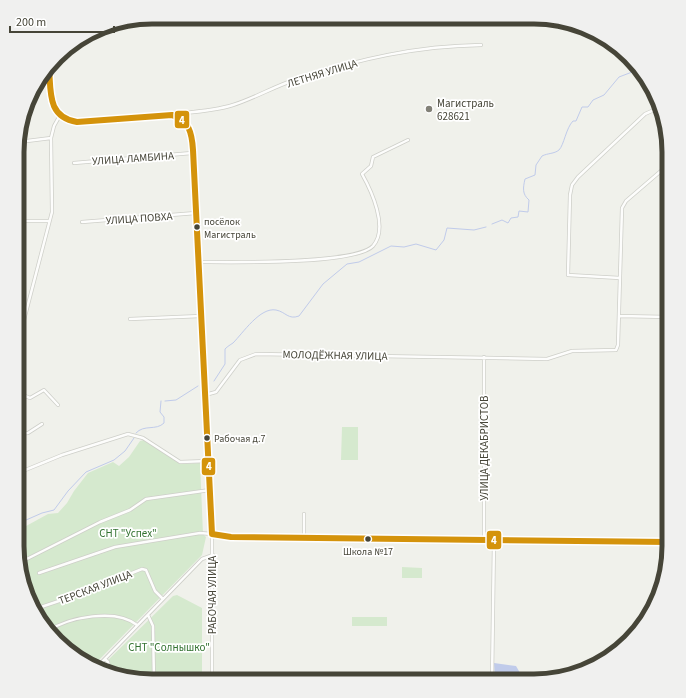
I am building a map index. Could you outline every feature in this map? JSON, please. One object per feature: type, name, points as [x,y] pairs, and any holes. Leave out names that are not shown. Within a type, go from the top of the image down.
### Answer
[{"type":"street","name":"ЛЕТНЯЯ УЛИЦА","points":[[166,114],[207,110],[232,105],[297,79],[394,53],[438,47],[481,45]]},
{"type":"street","points":[[24,320],[53,204],[52,138],[54,126],[59,117],[55,110],[50,75]]},
{"type":"street","points":[[620,278],[568,275],[571,190],[578,177],[645,114],[655,110]]},
{"type":"street","name":"РАБОЧАЯ УЛИЦА","points":[[59,117],[64,120],[77,122],[166,114],[179,116],[187,122],[191,131],[199,262],[213,555],[212,674]]},
{"type":"street","points":[[25,141],[52,138]]},
{"type":"street","points":[[199,262],[287,262],[354,254],[369,250],[375,244],[377,238],[378,218],[372,194],[362,174],[371,166],[373,157],[408,140]]},
{"type":"street","name":"УЛИЦА ЛАМБИНА","points":[[74,163],[193,153]]},
{"type":"street","points":[[662,170],[626,201],[622,208],[619,316],[662,317]]},
{"type":"street","name":"УЛИЦА ПОВХА","points":[[82,222],[196,213]]},
{"type":"street","points":[[24,221],[49,221]]},
{"type":"street","points":[[130,319],[201,316]]},
{"type":"street","name":"МОЛОДЁЖНАЯ УЛИЦА","points":[[205,395],[216,392],[240,360],[256,354],[547,359],[572,351],[613,351],[618,345],[619,316]]},
{"type":"street","name":"УЛИЦА ДЕКАБРИСТОВ","points":[[484,357],[484,539]]},
{"type":"street","points":[[24,396],[30,398],[44,390],[58,406]]},
{"type":"street","points":[[24,433],[28,433],[42,424]]},
{"type":"street","points":[[24,471],[62,455],[128,434],[139,437],[180,462],[208,461]]},
{"type":"street","points":[[25,559],[100,522],[130,510],[146,499],[210,490]]},
{"type":"street","points":[[304,514],[304,537]]},
{"type":"street","points":[[39,573],[115,547],[200,533],[231,537],[662,542]]},
{"type":"street","points":[[492,674],[494,540]]},
{"type":"street","points":[[101,663],[162,599],[202,560],[213,555]]},
{"type":"street","name":"ТЕРСКАЯ УЛИЦА","points":[[40,607],[80,594],[142,569],[146,570],[155,591],[162,599]]},
{"type":"street","points":[[148,615],[153,626],[154,674]]},
{"type":"street","points":[[54,628],[65,622],[101,616],[113,616],[130,621],[137,625]]},
{"type":"street","points":[[106,659],[108,666]]},
{"type":"green space","points":[[342,427],[358,427],[358,460],[341,460]]},
{"type":"green space","name":"СНТ \"Успех\"","points":[[144,440],[181,464],[200,463],[203,534],[206,537],[202,555],[97,661],[88,657],[67,642],[50,624],[37,603],[26,571],[24,555],[24,527],[48,514],[58,513],[88,473],[113,462],[119,466],[129,457],[140,441]]},
{"type":"green space","points":[[402,567],[422,568],[422,578],[402,578]]},
{"type":"green space","name":"СНТ \"Солнышко\"","points":[[177,595],[202,608],[202,674],[143,674],[119,670],[104,664],[173,596]]},
{"type":"green space","points":[[352,617],[387,617],[387,626],[352,626]]},
{"type":"water","points":[[494,663],[516,666],[521,674],[495,674]]},
{"type":"waterway","points":[[492,224],[502,220],[508,223],[511,218],[518,217],[519,211],[528,212],[529,200],[524,191],[525,179],[535,175],[536,165],[542,156],[555,152],[561,148],[571,124],[573,121],[576,121],[582,107],[588,107],[593,100],[604,95],[619,77],[634,71]]},
{"type":"waterway","points":[[214,381],[225,364],[225,349],[233,343],[258,316],[270,310],[276,310],[292,317],[299,316],[323,284],[347,264],[359,262],[391,246],[404,247],[416,244],[436,250],[444,240],[447,228],[474,230],[486,227]]},
{"type":"waterway","points":[[165,401],[176,400],[198,386]]},
{"type":"waterway","points":[[136,433],[139,430],[157,427],[164,423],[164,417],[160,412],[161,401]]},
{"type":"waterway","points":[[24,521],[42,513],[54,510],[68,491],[86,472],[114,460],[125,451],[134,438]]},
{"type":"transit line","name":"4","points":[[50,76],[52,102],[60,115],[67,119],[77,122],[172,115],[178,117],[186,124],[192,138],[212,534],[231,537],[662,542]]},
{"type":"place","name":"Магистраль 628621","points":[[429,109]]},
{"type":"place","name":"посёлок Магистраль","points":[[197,227]]},
{"type":"place","name":"Рабочая д.7","points":[[207,438]]},
{"type":"place","name":"Школа №17","points":[[368,539]]}]
